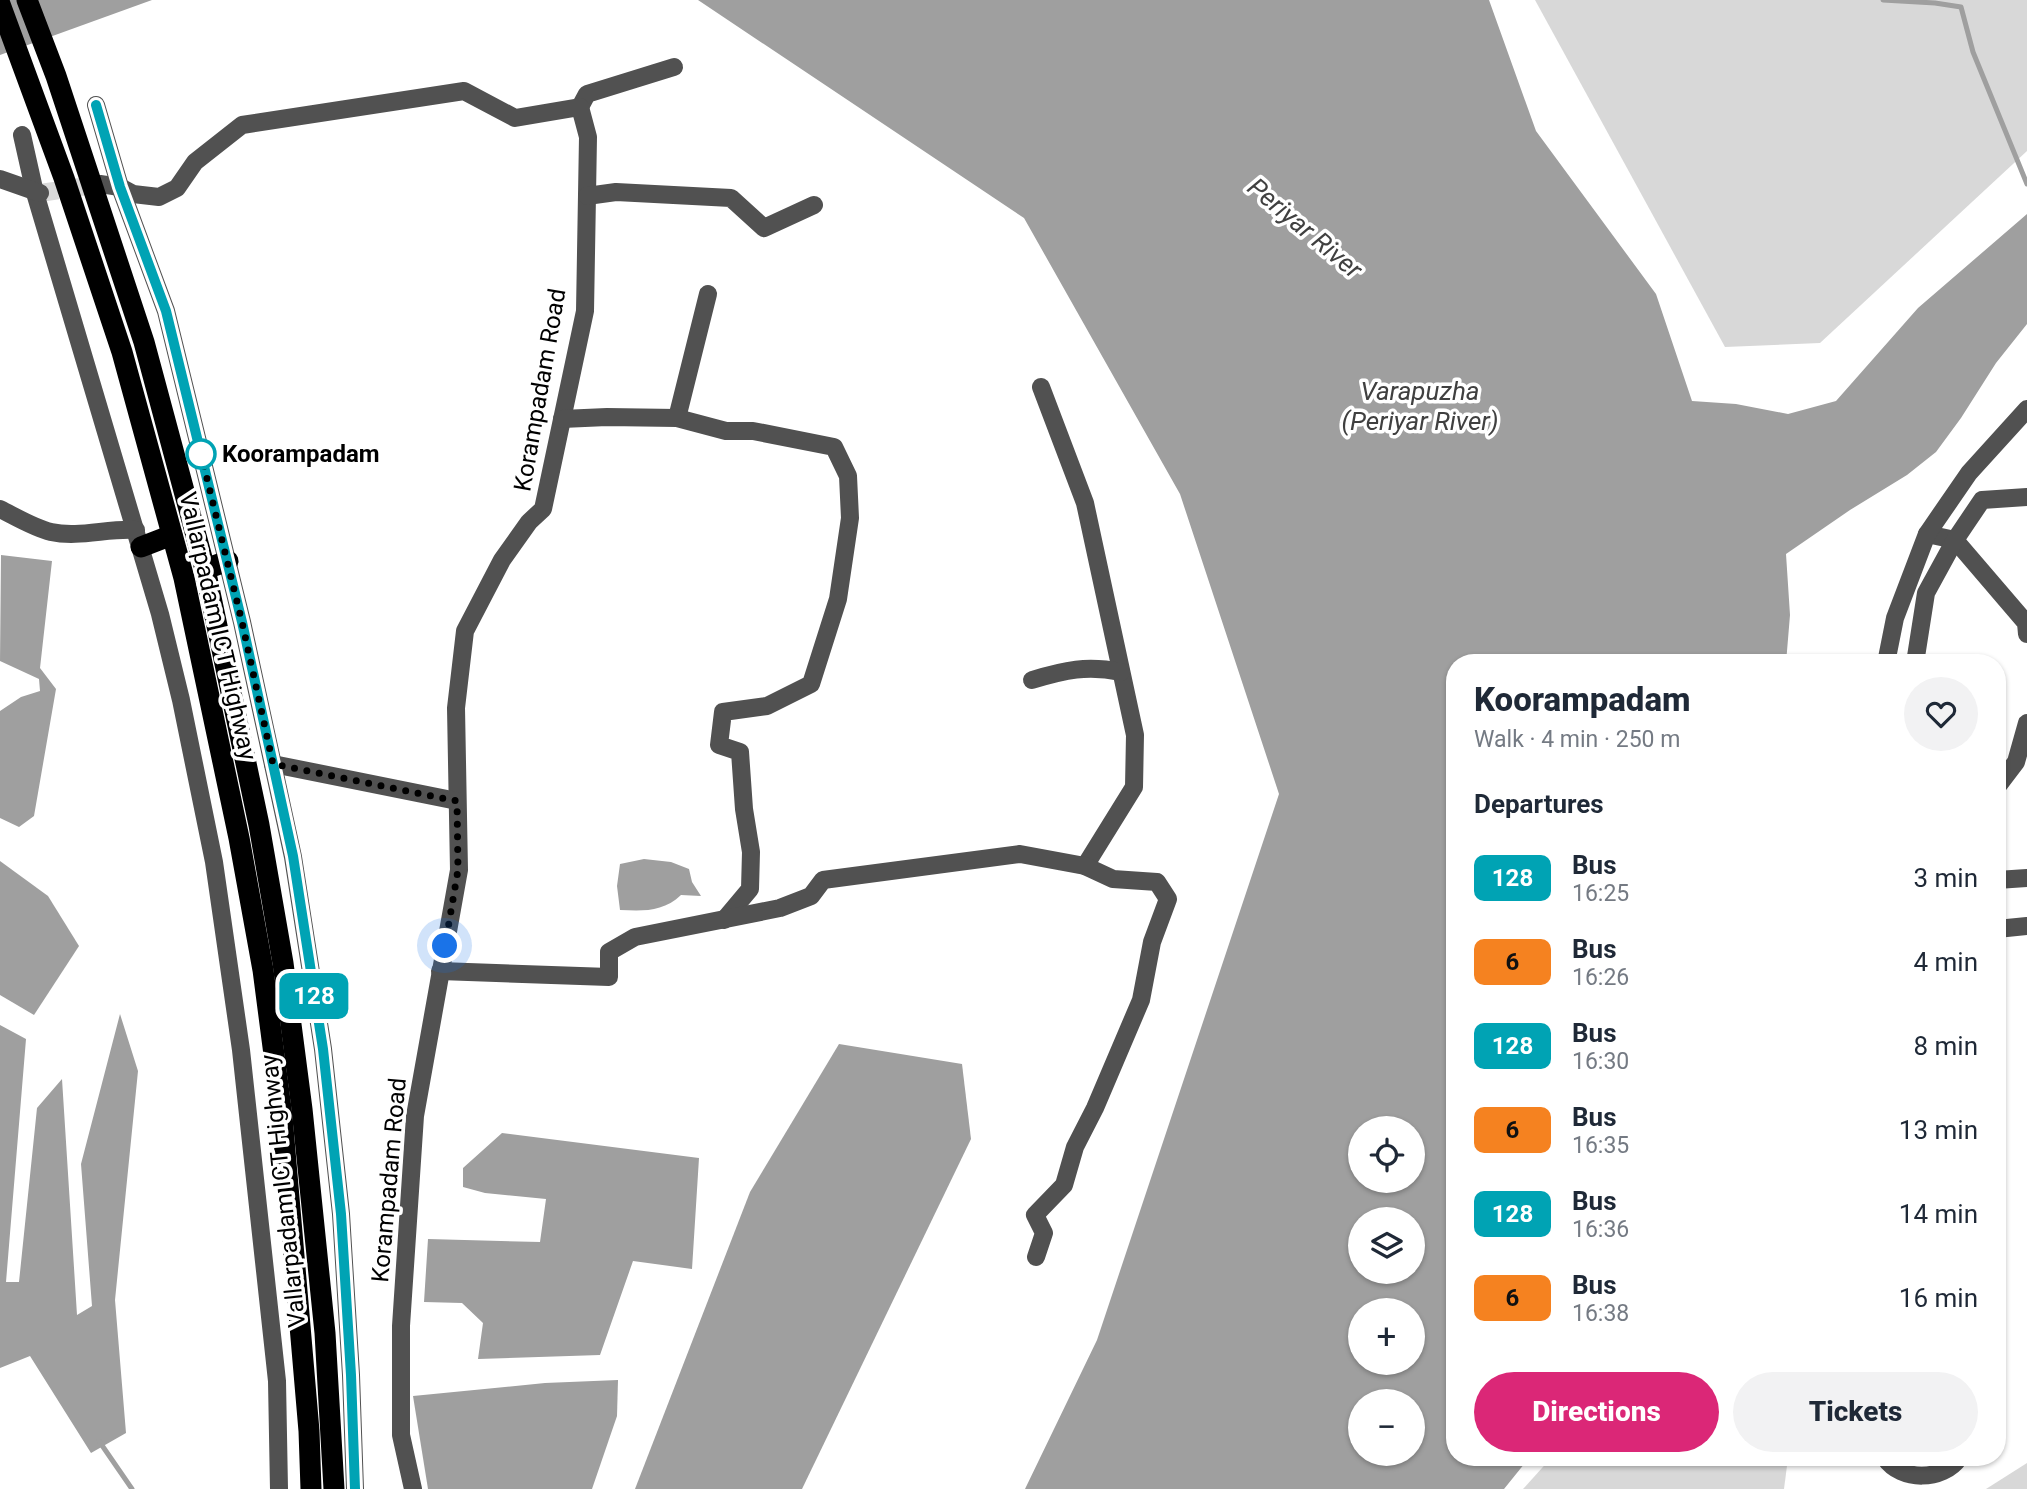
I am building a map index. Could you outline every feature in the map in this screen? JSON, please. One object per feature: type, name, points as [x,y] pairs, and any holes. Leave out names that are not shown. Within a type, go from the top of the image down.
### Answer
[{"type":"highway","name":"Vallarpadam ICT Highway","points":[[27,0],[56,76],[144,342],[205,569],[259,825],[283,963],[302,1109],[325,1333],[334,1489]]},
{"type":"highway","name":"Vallarpadam ICT Highway","points":[[0,4],[64,177],[122,352],[184,578],[239,838],[263,970],[282,1116],[309,1431],[311,1489]]},
{"type":"highway","points":[[139,539],[172,536]]},
{"type":"highway","points":[[205,569],[228,561]]},
{"type":"street","points":[[100,184],[120,187],[133,194],[159,197],[177,188],[195,162],[242,125],[464,91],[515,118],[580,107],[587,94],[674,67]]},
{"type":"street","points":[[96,105],[120,187],[166,311],[228,561],[293,856],[323,1049],[341,1214],[355,1489]]},
{"type":"street","name":"Korampadam Road","points":[[414,1489],[401,1435],[401,1326],[415,1116],[458,870],[456,708],[465,631],[502,560],[529,522],[543,509],[584,311],[588,137],[580,107]]},
{"type":"street","points":[[22,135],[139,539],[181,700],[214,862],[241,1050],[277,1381],[279,1489]]},
{"type":"street","points":[[0,179],[38,192]]},
{"type":"street","points":[[587,196],[615,192],[731,198],[764,228],[814,205]]},
{"type":"street","points":[[677,418],[708,294]]},
{"type":"street","points":[[1041,387],[1085,503],[1135,735],[1134,786],[1085,866]]},
{"type":"street","points":[[1888,654],[1895,618],[1927,534],[1969,473],[2027,409]]},
{"type":"street","points":[[562,419],[677,418],[726,431],[753,431],[834,447],[848,476],[850,518],[838,599],[811,684],[767,706],[723,712],[719,745],[740,752],[744,809],[751,852],[750,889],[724,920]]},
{"type":"street","points":[[1916,654],[1926,593],[1955,540],[1982,500],[2027,497]]},
{"type":"street","points":[[0,509],[51,532],[89,534],[117,529],[139,539]]},
{"type":"street","points":[[1927,534],[1955,540],[2026,623],[2027,634]]},
{"type":"street","points":[[1031,680],[1066,670],[1096,667],[1121,672]]},
{"type":"street","points":[[2006,775],[2016,762],[2027,723]]},
{"type":"street","points":[[273,764],[457,801]]},
{"type":"street","points":[[440,971],[609,977],[609,952],[635,937],[780,908],[811,896],[823,880],[1020,854],[1085,866],[1113,879],[1157,882],[1168,899],[1152,942],[1141,1000],[1095,1108],[1075,1147],[1064,1185],[1035,1215],[1044,1233],[1036,1257]]},
{"type":"street","points":[[2006,879],[2027,878]]},
{"type":"street","points":[[2006,928],[2027,926]]},
{"type":"street","points":[[1892,1466],[1907,1481],[1926,1483],[1949,1466]]},
{"type":"shaded area","points":[[1535,0],[2027,0],[2027,151],[1820,343],[1725,347]]},
{"type":"shaded area","points":[[2027,1463],[2027,1489],[1986,1489]]},
{"type":"shaded area","points":[[1544,1466],[1787,1466],[1784,1489],[1523,1489]]},
{"type":"water","points":[[0,0],[152,0],[0,55]]},
{"type":"water","name":"Varapuzha (Periyar River)","points":[[698,0],[1489,0],[1536,131],[1656,294],[1692,401],[1736,404],[1788,414],[1836,401],[1918,308],[2027,214],[2027,324],[1996,363],[1936,452],[1907,475],[1786,554],[1790,615],[1787,654],[1446,654],[1446,1466],[1523,1466],[1504,1489],[1025,1489],[1097,1340],[1279,794],[1180,494],[1024,218]]},
{"type":"water","points":[[1,555],[52,561],[40,668],[56,689],[34,816],[19,827],[0,818],[0,711],[21,697],[40,691],[39,679],[0,661]]},
{"type":"water","points":[[644,859],[671,862],[689,869],[692,882],[701,896],[681,895],[667,905],[653,909],[620,910],[617,886],[620,864]]},
{"type":"water","points":[[0,861],[48,896],[79,946],[34,1015],[0,995]]},
{"type":"water","points":[[120,1014],[138,1071],[115,1300],[126,1433],[91,1453],[30,1356],[0,1368],[0,1025],[26,1039],[6,1282],[19,1282],[37,1108],[62,1079],[77,1315],[92,1306],[81,1164]]},
{"type":"water","points":[[839,1044],[962,1064],[971,1139],[802,1489],[635,1489],[750,1192]]},
{"type":"water","points":[[502,1133],[699,1158],[692,1269],[633,1261],[600,1355],[478,1359],[483,1323],[462,1303],[424,1302],[428,1239],[540,1242],[546,1199],[485,1193],[463,1187],[463,1168]]},
{"type":"water","points":[[618,1380],[617,1416],[592,1489],[428,1489],[413,1396],[545,1383]]},
{"type":"waterway","points":[[1883,0],[1961,7],[1973,52],[2027,184]]},
{"type":"waterway","points":[[99,1441],[132,1489]]},
{"type":"tunnel","points":[[40,193],[100,184]]},
{"type":"bus line","name":"128","points":[[96,105],[120,187],[166,311],[242,622],[293,856],[323,1049],[341,1214],[355,1489]]},
{"type":"place","name":"Koorampadam","points":[[201,454]]},
{"type":"route","points":[[201,454],[273,764],[457,801],[458,870],[445,946]]},
{"type":"water label","name":"Periyar River","points":[[1305,228]]}]
